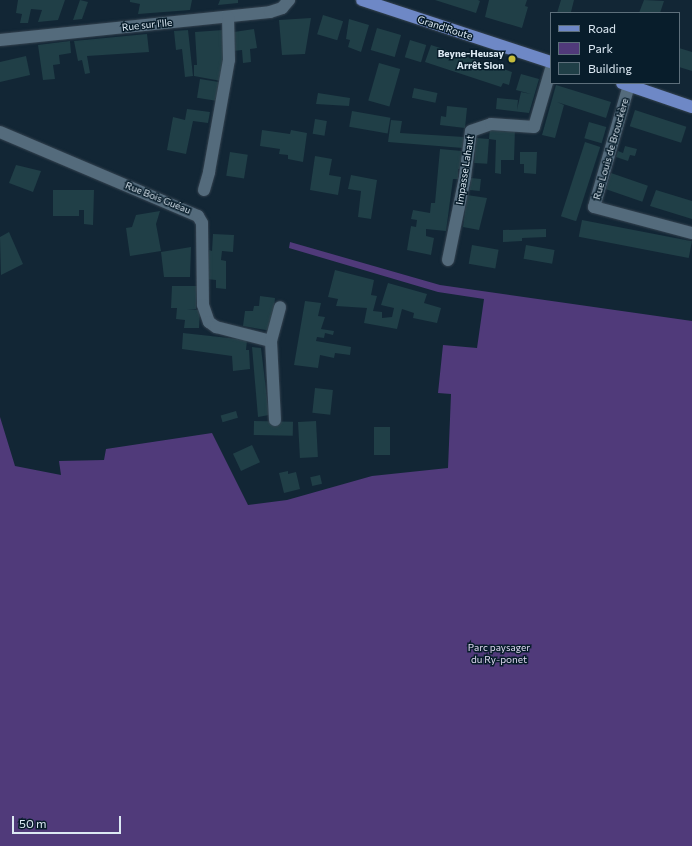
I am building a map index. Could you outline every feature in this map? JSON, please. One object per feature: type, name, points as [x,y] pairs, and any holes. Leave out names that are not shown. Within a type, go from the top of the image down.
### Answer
[{"type":"main road","name":"Grand'Route","points":[[362,0],[550,62]]},
{"type":"main road","points":[[626,84],[692,107]]},
{"type":"street","name":"Rue sur l'Ile","points":[[0,40],[276,11],[289,0]]},
{"type":"street","points":[[204,190],[210,172],[229,60],[228,17]]},
{"type":"street","name":"Impasse Lahaut","points":[[448,260],[465,177],[471,130],[491,124],[534,127],[550,72]]},
{"type":"street","name":"Rue Louis de Brouckère","points":[[626,84],[594,207],[692,233]]},
{"type":"street","name":"Rue Bois Guéau","points":[[0,132],[195,213],[202,223],[202,305],[209,322],[216,327],[271,341]]},
{"type":"street","points":[[275,420],[271,341],[280,307]]},
{"type":"green space","name":"Parc paysager du Ry-ponet","points":[[290,242],[440,285],[692,321],[692,846],[0,846],[0,417],[15,466],[61,475],[59,461],[104,460],[106,449],[212,433],[248,505],[287,500],[372,476],[448,468],[451,394],[438,393],[443,345],[477,348],[484,299],[438,292],[289,248]]},
{"type":"building","points":[[18,0],[65,0],[58,20],[38,22],[42,10],[31,9],[28,23],[20,23],[22,14],[16,13]]},
{"type":"building","points":[[80,0],[88,2],[82,19],[73,20]]},
{"type":"building","points":[[130,0],[192,0],[190,10],[138,14],[140,4],[130,2]]},
{"type":"building","points":[[220,0],[238,0],[238,3],[218,5]]},
{"type":"building","points":[[435,0],[478,0],[480,1],[476,13]]},
{"type":"building","points":[[489,0],[527,0],[525,6],[528,7],[522,28],[485,17]]},
{"type":"building","points":[[561,0],[574,0],[571,12],[557,12]]},
{"type":"building","points":[[644,0],[664,1],[660,12],[639,12]]},
{"type":"building","points":[[323,15],[343,21],[337,40],[317,34]]},
{"type":"building","points":[[311,18],[305,54],[282,55],[279,20]]},
{"type":"building","points":[[349,19],[369,25],[361,52],[348,47],[350,40],[346,39]]},
{"type":"building","points":[[377,28],[401,35],[395,57],[371,50]]},
{"type":"building","points":[[254,29],[257,48],[250,49],[251,62],[243,63],[242,50],[233,51],[234,32]]},
{"type":"building","points":[[188,30],[193,76],[185,77],[182,49],[176,50],[174,31]]},
{"type":"building","points":[[223,30],[225,63],[222,63],[221,81],[194,76],[194,65],[197,65],[195,32]]},
{"type":"building","points":[[147,34],[149,52],[87,56],[90,73],[85,74],[82,60],[78,61],[74,41]]},
{"type":"building","points":[[410,40],[426,45],[421,62],[405,57]]},
{"type":"building","points":[[70,41],[71,53],[59,55],[60,64],[53,65],[55,79],[43,80],[38,45]]},
{"type":"building","points":[[431,45],[512,72],[509,85],[503,83],[501,87],[425,62]]},
{"type":"building","points":[[680,48],[692,52],[692,71],[680,67]]},
{"type":"building","points":[[26,56],[30,75],[0,82],[0,62]]},
{"type":"building","points":[[379,63],[400,69],[389,107],[368,100]]},
{"type":"building","points":[[521,74],[539,79],[529,113],[496,109],[497,98],[518,100],[517,110],[521,92],[531,94],[516,90]]},
{"type":"building","points":[[200,79],[219,82],[216,101],[197,98]]},
{"type":"building","points":[[556,85],[611,102],[606,118],[557,102],[564,105],[555,138],[542,135]]},
{"type":"building","points":[[414,88],[437,93],[435,103],[412,98]]},
{"type":"building","points":[[318,93],[350,98],[349,106],[316,104]]},
{"type":"building","points":[[447,106],[467,108],[465,128],[440,125],[441,116],[446,117]]},
{"type":"building","points":[[187,109],[210,112],[208,123],[193,121],[186,154],[167,150],[173,117],[185,120]]},
{"type":"building","points":[[635,110],[686,127],[681,143],[630,126]]},
{"type":"building","points":[[352,111],[390,118],[388,134],[349,127]]},
{"type":"building","points":[[315,119],[327,121],[325,136],[313,134]]},
{"type":"building","points":[[391,120],[402,121],[400,133],[464,137],[463,148],[388,142]]},
{"type":"building","points":[[589,122],[606,127],[602,143],[584,138]]},
{"type":"building","points":[[490,127],[515,129],[514,160],[501,160],[501,174],[495,173],[496,140],[489,139]]},
{"type":"building","points":[[262,130],[290,134],[291,130],[307,133],[303,162],[288,159],[288,155],[279,154],[280,149],[260,146]]},
{"type":"building","points":[[476,138],[489,139],[487,164],[474,163]]},
{"type":"building","points":[[585,142],[600,147],[576,221],[561,216]]},
{"type":"building","points":[[625,146],[637,149],[635,156],[630,155],[628,161],[616,157],[618,151],[623,153]]},
{"type":"building","points":[[440,149],[462,151],[461,169],[458,169],[458,179],[453,179],[446,231],[426,229],[426,236],[434,238],[431,255],[407,250],[411,226],[416,227],[417,220],[411,219],[413,210],[430,213],[431,203],[435,203]]},
{"type":"building","points":[[230,152],[248,155],[244,179],[226,176]]},
{"type":"building","points":[[520,152],[537,152],[536,174],[524,173],[524,164],[520,164]]},
{"type":"building","points":[[315,156],[332,159],[329,175],[341,177],[338,195],[310,190]]},
{"type":"building","points":[[16,165],[41,171],[33,192],[9,183]]},
{"type":"building","points":[[611,173],[648,186],[642,202],[605,189]]},
{"type":"building","points":[[351,175],[377,180],[371,219],[358,217],[361,191],[348,189]]},
{"type":"building","points":[[471,178],[481,179],[480,191],[470,190]]},
{"type":"building","points":[[53,190],[94,190],[93,225],[84,224],[84,210],[79,210],[79,216],[53,216]]},
{"type":"building","points":[[656,190],[692,201],[692,219],[650,206]]},
{"type":"building","points":[[467,195],[487,198],[479,230],[463,227]]},
{"type":"building","points":[[160,211],[156,224],[161,251],[130,256],[126,228],[132,227],[136,215]]},
{"type":"building","points":[[582,220],[692,241],[689,258],[579,237]]},
{"type":"building","points":[[546,229],[546,237],[522,238],[522,241],[503,242],[503,230]]},
{"type":"building","points":[[9,232],[23,264],[1,275],[0,237]]},
{"type":"building","points":[[213,234],[234,235],[233,252],[222,251],[221,260],[226,261],[226,289],[216,288],[216,280],[207,279],[209,250],[212,251]]},
{"type":"building","points":[[472,245],[499,250],[495,268],[469,264]]},
{"type":"building","points":[[526,245],[555,250],[552,264],[524,259]]},
{"type":"building","points":[[191,247],[190,277],[164,277],[161,252]]},
{"type":"building","points":[[335,270],[374,280],[371,295],[377,296],[373,311],[382,312],[382,318],[392,317],[394,308],[381,305],[388,283],[427,294],[424,303],[441,308],[437,323],[413,318],[414,313],[402,309],[397,329],[364,323],[367,308],[336,306],[338,299],[328,297]]},
{"type":"building","points":[[172,286],[197,286],[196,309],[187,309],[200,310],[199,328],[184,328],[185,320],[176,319],[177,308],[171,308]]},
{"type":"building","points":[[260,296],[275,298],[272,331],[243,326],[245,311],[253,311],[254,306],[259,306]]},
{"type":"building","points":[[305,301],[321,303],[318,316],[325,317],[321,329],[334,331],[333,335],[325,333],[324,338],[317,337],[316,341],[351,347],[350,355],[335,353],[334,358],[320,355],[318,368],[294,365]]},
{"type":"building","points":[[183,333],[247,340],[246,350],[249,350],[250,369],[233,371],[232,356],[182,349]]},
{"type":"building","points":[[252,347],[261,348],[269,415],[258,417]]},
{"type":"building","points":[[315,388],[333,390],[330,415],[312,413]]},
{"type":"building","points":[[236,411],[238,418],[223,422],[221,415]]},
{"type":"building","points":[[254,421],[293,422],[293,436],[254,435]]},
{"type":"building","points":[[316,421],[318,457],[300,458],[298,422]]},
{"type":"building","points":[[374,427],[390,427],[390,455],[374,455]]},
{"type":"building","points":[[252,445],[260,462],[241,471],[233,454]]},
{"type":"building","points":[[288,471],[288,474],[296,472],[300,489],[284,493],[279,473]]},
{"type":"building","points":[[320,475],[322,484],[312,486],[310,477]]},
{"type":"place","name":"Beyne-Heusay Arrêt Sion","points":[[512,59]]}]
